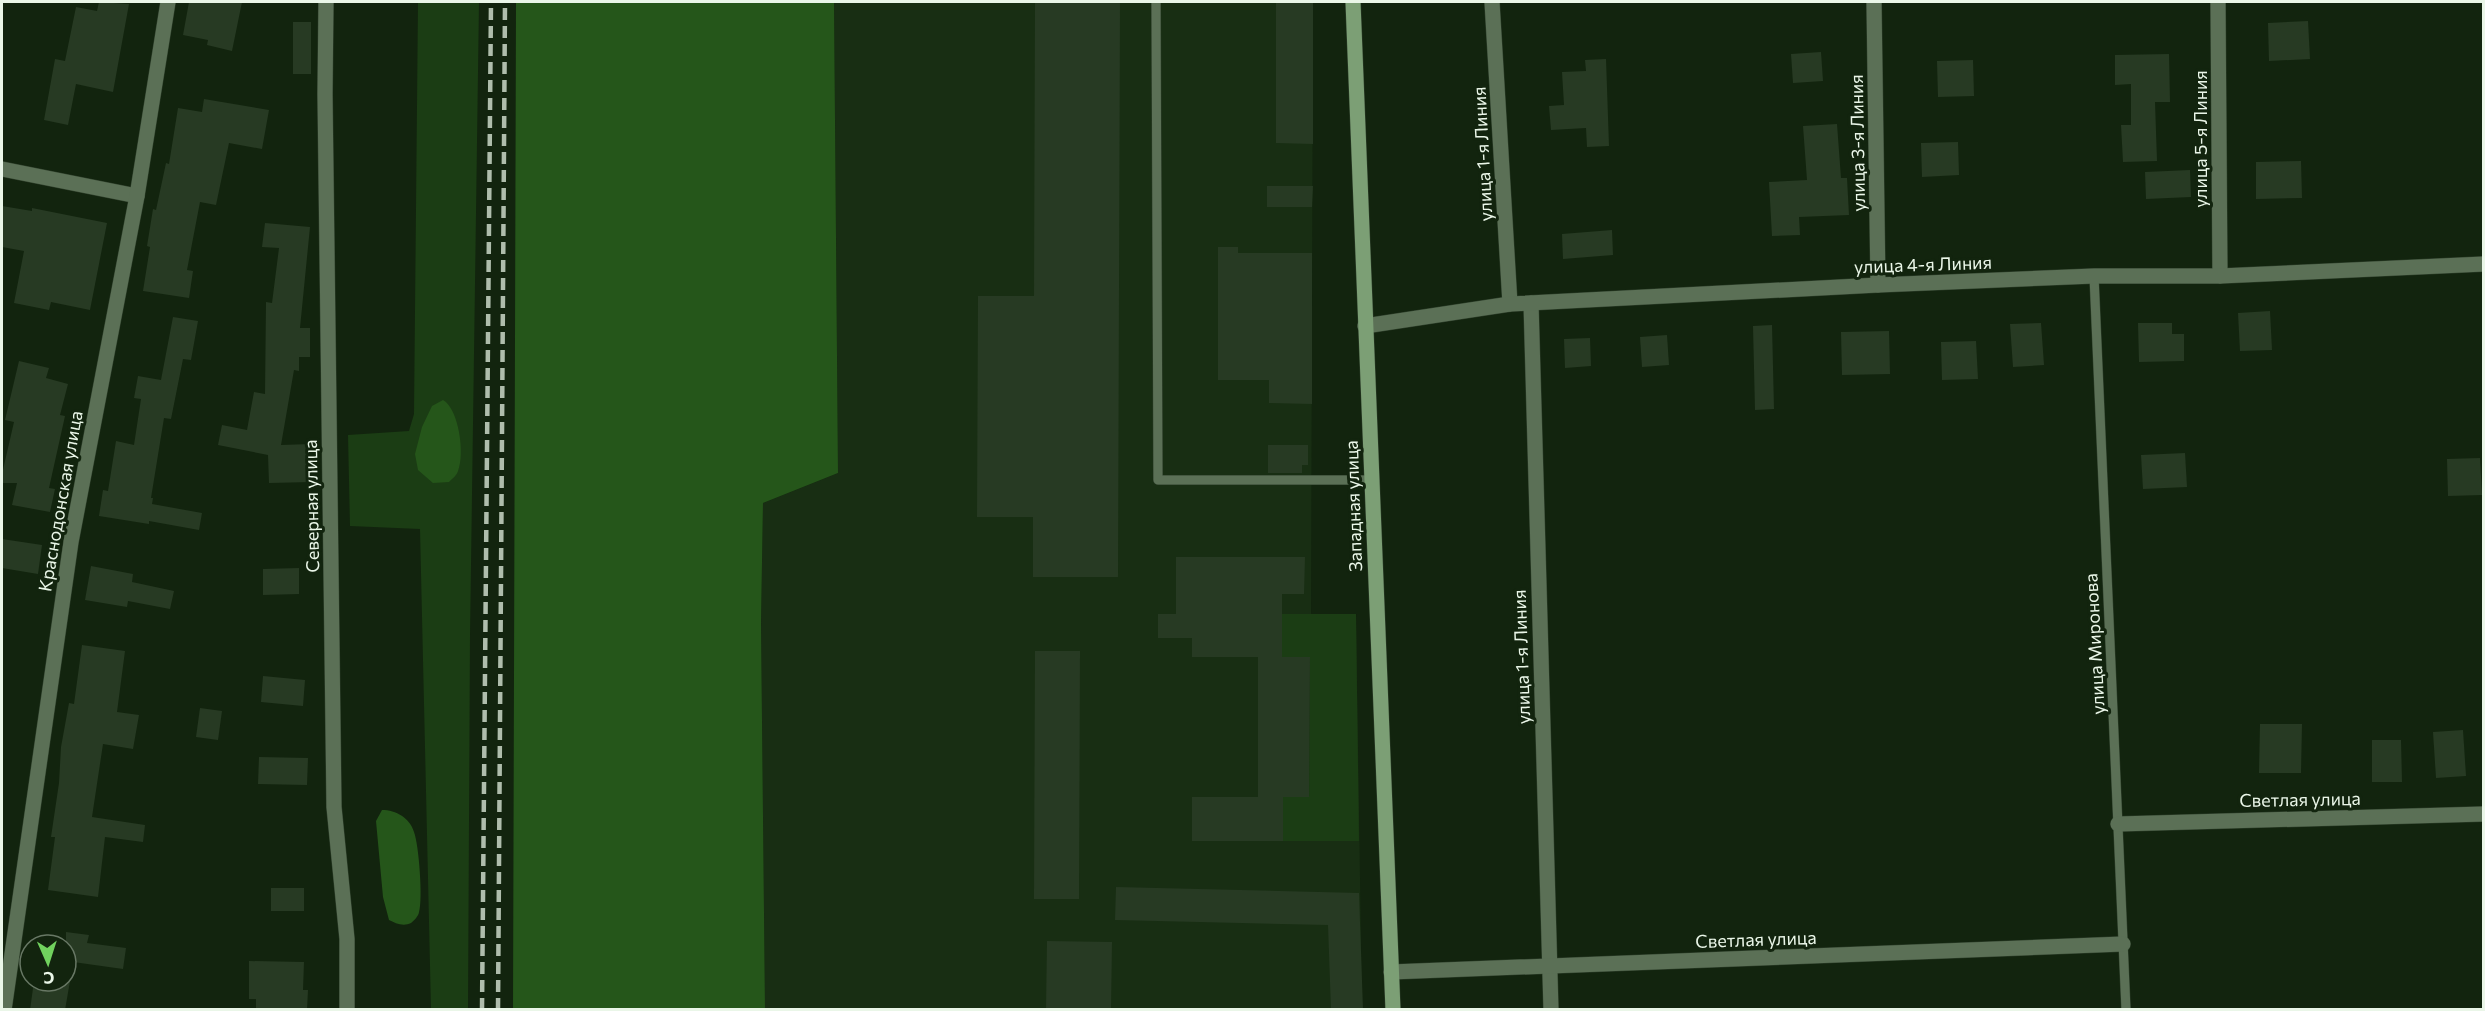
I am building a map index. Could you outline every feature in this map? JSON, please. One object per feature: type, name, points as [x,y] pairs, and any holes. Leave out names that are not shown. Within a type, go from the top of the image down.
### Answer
[{"type":"street","name":"Краснодонская улица","points":[[4,1010],[71,542],[137,196],[168,2]]},
{"type":"street","name":"Северная улица","points":[[326,2],[325,94],[334,807],[347,939],[347,1010]]},
{"type":"street","name":"Западная улица","points":[[1353,2],[1393,1010]]},
{"type":"street","name":"улица 1-я Линия","points":[[1492,2],[1510,304]]},
{"type":"street","name":"улица 3-я Линия","points":[[1874,2],[1878,285]]},
{"type":"street","name":"улица 5-я Линия","points":[[2218,2],[2220,276]]},
{"type":"street","points":[[2,169],[137,196]]},
{"type":"street","name":"улица 4-я Линия","points":[[1365,327],[1510,304],[2094,276],[2220,276],[2484,264]]},
{"type":"street","name":"улица 1-я Линия","points":[[1531,303],[1551,1010]]},
{"type":"street","name":"Светлая улица","points":[[2118,824],[2484,814]]},
{"type":"street","name":"Светлая улица","points":[[1391,972],[2123,944]]},
{"type":"lane","points":[[1156,2],[1158,480],[1372,480]]},
{"type":"lane","name":"улица Миронова","points":[[2094,276],[2126,1010]]},
{"type":"shaded area","points":[[418,2],[479,2],[470,636],[468,1009],[431,1009],[420,529],[350,526],[348,435],[409,431],[414,414]]},
{"type":"shaded area","points":[[834,2],[1313,2],[1311,614],[1356,614],[1362,1009],[765,1009],[761,623],[763,503],[838,473]]},
{"type":"shaded area","points":[[1282,614],[1356,614],[1359,841],[1283,841],[1283,797],[1309,797],[1310,658],[1282,657]]},
{"type":"green space","points":[[516,2],[834,2],[838,473],[763,503],[761,623],[765,1009],[513,1009]]},
{"type":"green space","points":[[443,400],[449,405],[457,422],[461,443],[460,463],[457,474],[449,482],[433,483],[418,470],[415,454],[422,427],[432,406]]},
{"type":"green space","points":[[382,810],[392,811],[406,819],[416,839],[420,872],[420,906],[417,916],[405,925],[389,920],[383,897],[376,821]]},
{"type":"building","points":[[99,2],[129,4],[113,92],[76,84],[68,125],[44,120],[55,59],[65,61],[76,7],[97,11]]},
{"type":"building","points":[[189,2],[242,2],[232,51],[207,45],[208,40],[183,35]]},
{"type":"building","points":[[1035,2],[1120,2],[1118,577],[1033,577],[1033,517],[977,517],[978,296],[1034,296]]},
{"type":"building","points":[[1276,2],[1313,2],[1313,144],[1276,143]]},
{"type":"building","points":[[2308,21],[2310,59],[2269,61],[2268,23]]},
{"type":"building","points":[[293,22],[311,22],[311,74],[293,74]]},
{"type":"building","points":[[1821,52],[1823,81],[1793,83],[1791,54]]},
{"type":"building","points":[[2169,54],[2170,102],[2155,102],[2157,161],[2123,162],[2121,125],[2131,125],[2131,84],[2115,85],[2115,55]]},
{"type":"building","points":[[1606,59],[1609,146],[1587,147],[1586,128],[1551,130],[1549,106],[1564,105],[1562,72],[1586,71],[1585,60]]},
{"type":"building","points":[[1973,60],[1974,96],[1938,97],[1937,61]]},
{"type":"building","points":[[204,99],[269,110],[262,149],[229,143],[216,205],[200,202],[187,270],[193,271],[189,298],[143,291],[153,209],[156,210],[166,163],[169,164],[178,108],[202,112]]},
{"type":"building","points":[[1837,124],[1841,178],[1847,178],[1849,215],[1799,217],[1800,235],[1772,236],[1769,182],[1807,180],[1803,126]]},
{"type":"building","points":[[1958,142],[1959,175],[1922,177],[1921,143]]},
{"type":"building","points":[[2301,161],[2302,198],[2256,199],[2256,162]]},
{"type":"building","points":[[2190,170],[2191,197],[2146,199],[2145,172]]},
{"type":"building","points":[[1267,186],[1313,186],[1312,207],[1267,207]]},
{"type":"building","points":[[2,206],[32,211],[32,208],[107,223],[90,310],[51,302],[49,310],[14,303],[24,251],[2,247]]},
{"type":"building","points":[[265,223],[310,227],[300,328],[310,328],[310,357],[299,357],[299,371],[294,370],[281,445],[311,444],[312,482],[269,483],[268,455],[218,445],[222,425],[247,430],[254,392],[265,394],[266,302],[272,303],[279,248],[262,247]]},
{"type":"building","points":[[1612,230],[1613,255],[1563,259],[1562,234]]},
{"type":"building","points":[[1218,247],[1238,247],[1238,253],[1312,253],[1312,404],[1269,403],[1269,380],[1218,380]]},
{"type":"building","points":[[2270,311],[2272,350],[2240,351],[2238,313]]},
{"type":"building","points":[[173,317],[198,321],[191,360],[183,359],[171,419],[164,418],[151,498],[153,498],[152,504],[202,513],[199,530],[149,521],[149,524],[99,516],[103,490],[108,491],[116,441],[134,445],[141,399],[134,398],[138,376],[161,380]]},
{"type":"building","points":[[2041,323],[2044,365],[2013,367],[2010,324]]},
{"type":"building","points":[[2138,323],[2172,323],[2172,334],[2184,334],[2184,361],[2139,362]]},
{"type":"building","points":[[1772,325],[1774,409],[1755,410],[1753,326]]},
{"type":"building","points":[[1889,331],[1890,374],[1842,375],[1841,332]]},
{"type":"building","points":[[1667,335],[1669,365],[1642,367],[1640,337]]},
{"type":"building","points":[[1590,338],[1591,366],[1565,368],[1564,339]]},
{"type":"building","points":[[1976,341],[1978,379],[1942,380],[1941,342]]},
{"type":"building","points":[[19,361],[49,368],[46,378],[68,384],[60,415],[65,416],[49,488],[55,489],[50,512],[12,505],[17,483],[2,483],[14,422],[5,420]]},
{"type":"building","points":[[1268,445],[1308,445],[1308,465],[1302,465],[1302,473],[1268,473]]},
{"type":"building","points":[[2185,453],[2187,487],[2143,489],[2141,455]]},
{"type":"building","points":[[2480,458],[2482,495],[2448,496],[2447,459]]},
{"type":"building","points":[[2,539],[42,545],[38,574],[2,568]]},
{"type":"building","points":[[1176,557],[1305,557],[1304,594],[1282,594],[1282,657],[1310,657],[1309,797],[1283,797],[1283,841],[1192,841],[1192,797],[1258,797],[1258,657],[1192,657],[1192,638],[1158,638],[1158,614],[1176,614]]},
{"type":"building","points":[[91,566],[133,574],[132,582],[174,591],[170,609],[128,601],[127,607],[85,600]]},
{"type":"building","points":[[299,568],[299,594],[263,595],[263,569]]},
{"type":"building","points":[[82,645],[125,651],[117,712],[139,715],[133,749],[103,744],[92,817],[145,825],[143,842],[105,837],[98,897],[48,890],[55,837],[51,837],[59,783],[61,747],[69,703],[74,704]]},
{"type":"building","points":[[1035,651],[1080,651],[1079,899],[1034,899]]},
{"type":"building","points":[[263,676],[305,680],[303,706],[261,702]]},
{"type":"building","points":[[200,708],[222,711],[218,740],[196,737]]},
{"type":"building","points":[[2260,724],[2302,724],[2301,773],[2259,773]]},
{"type":"building","points":[[2463,730],[2466,776],[2436,778],[2433,732]]},
{"type":"building","points":[[2372,740],[2401,740],[2402,782],[2372,782]]},
{"type":"building","points":[[259,757],[308,758],[307,785],[258,784]]},
{"type":"building","points":[[1116,887],[1359,893],[1363,1010],[1331,1010],[1328,925],[1115,920]]},
{"type":"building","points":[[271,888],[304,888],[304,911],[271,911]]},
{"type":"building","points":[[78,934],[89,935],[87,943],[126,948],[123,969],[78,963]]},
{"type":"building","points":[[1047,941],[1112,942],[1111,1010],[1046,1010]]},
{"type":"building","points":[[249,961],[304,962],[303,990],[308,990],[307,1010],[256,1010],[256,999],[249,999]]},
{"type":"building","points":[[32,993],[68,993],[65,1010],[30,1010]]},
{"type":"railway","points":[[482,1010],[491,2]]},
{"type":"railway","points":[[498,1010],[505,2]]}]
